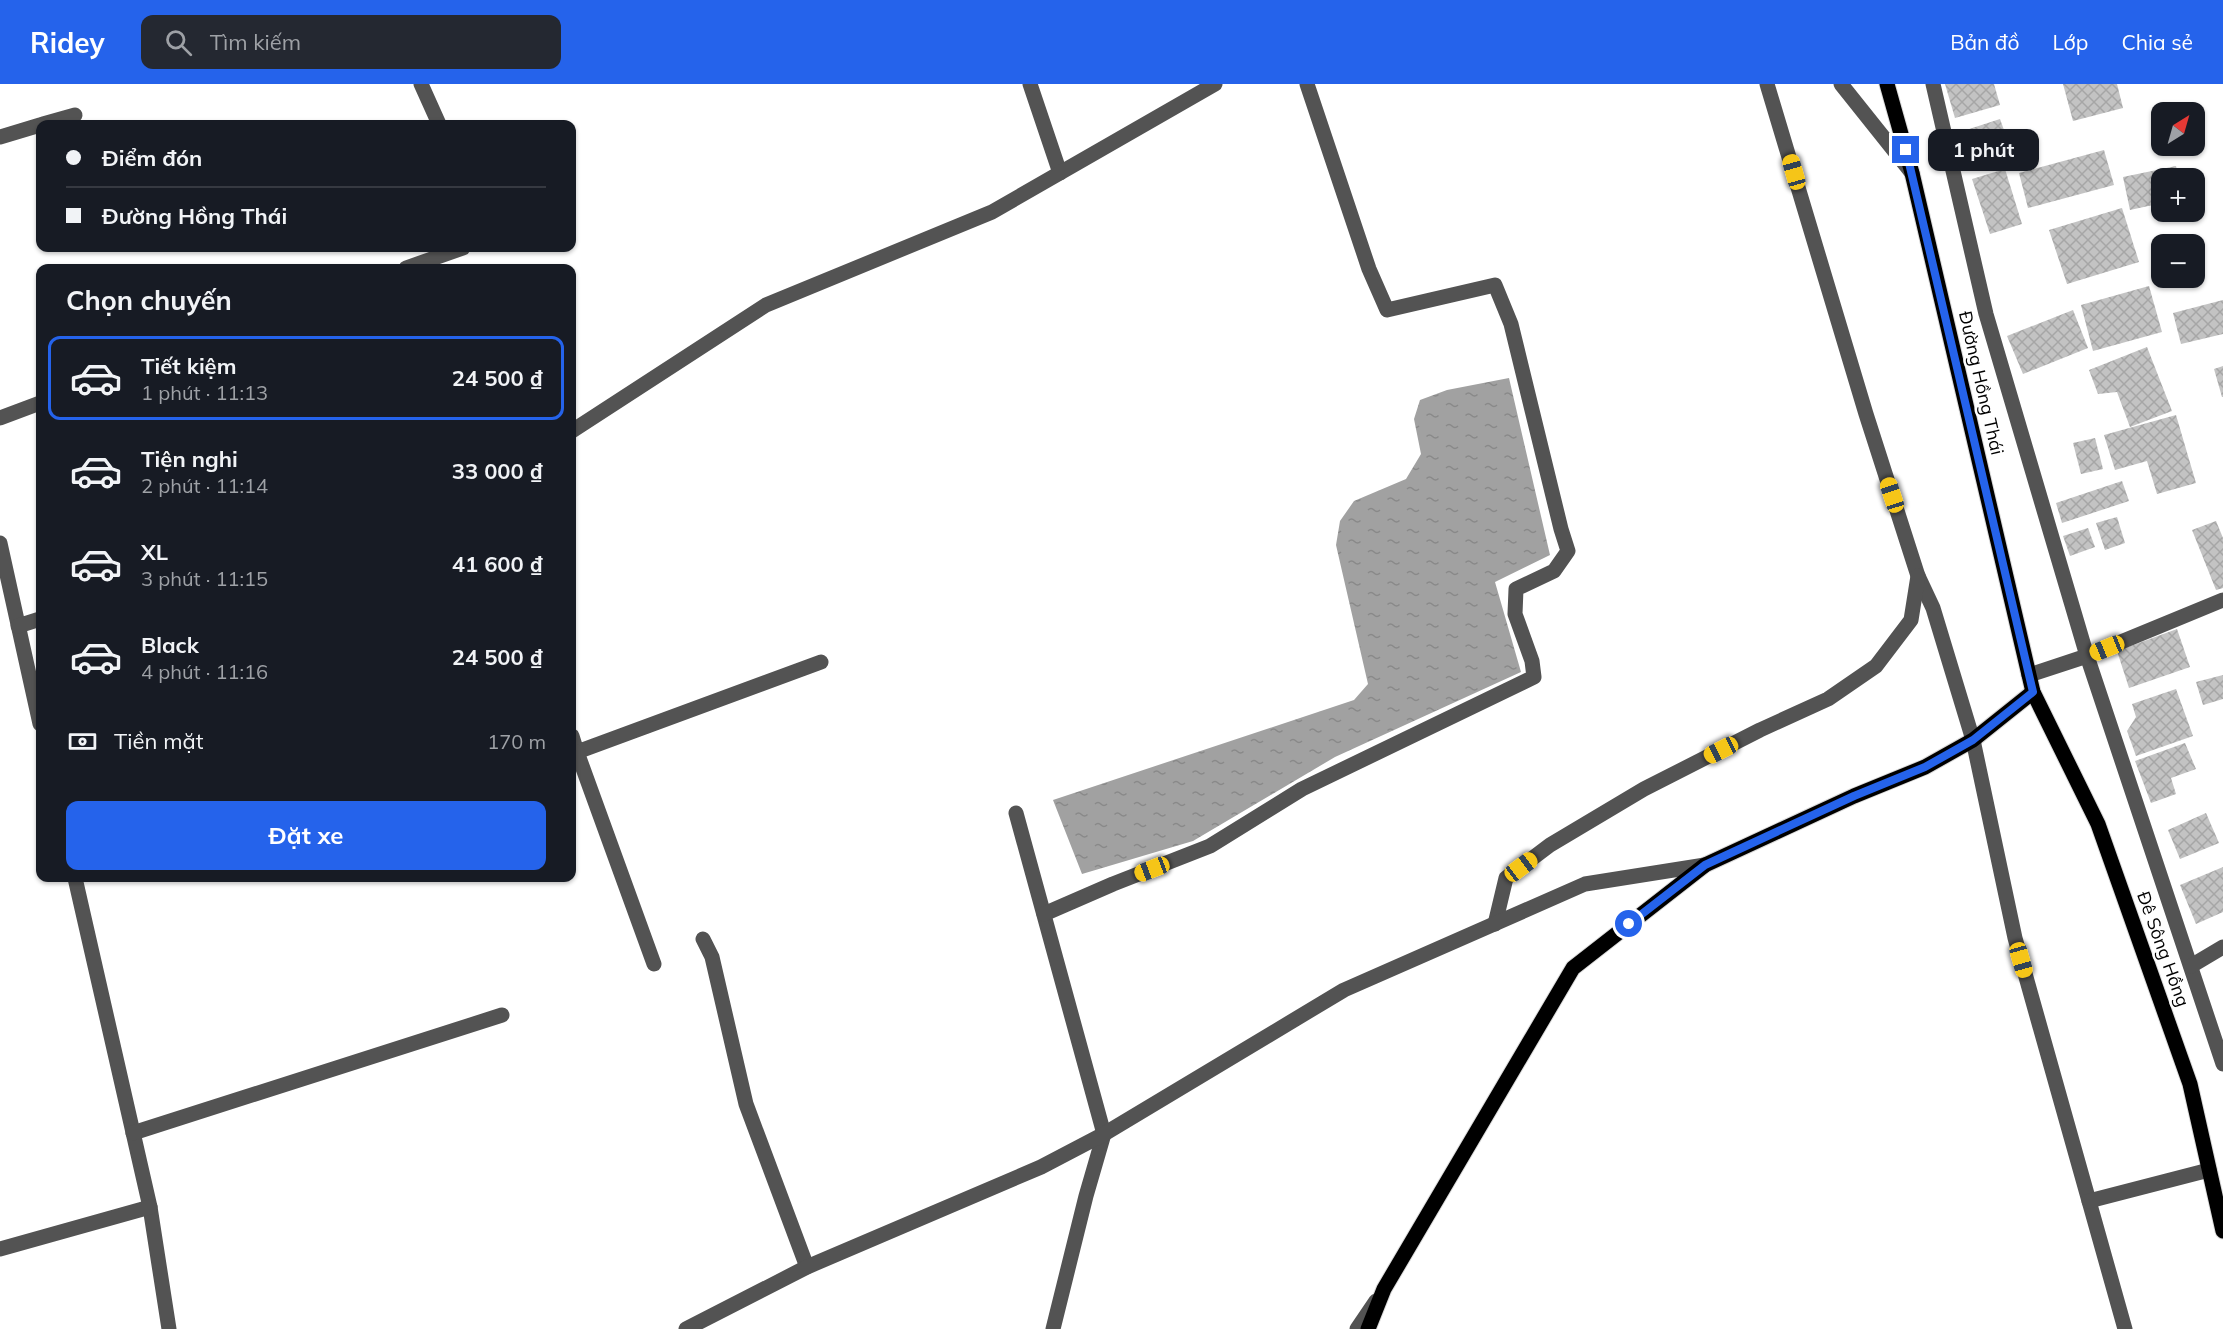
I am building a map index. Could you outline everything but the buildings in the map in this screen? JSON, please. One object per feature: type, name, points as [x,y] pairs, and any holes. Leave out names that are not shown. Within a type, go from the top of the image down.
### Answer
[{"type":"main road","name":"Đường Hồng Thái","points":[[1887,84],[1912,173],[2033,692]]},
{"type":"main road","points":[[1368,1329],[1384,1288],[1573,968],[1705,865],[1854,796],[1925,767],[1973,740],[2033,692]]},
{"type":"main road","name":"Đê Sông Hồng","points":[[2033,692],[2098,824],[2190,1084],[2223,1231]]},
{"type":"street","points":[[421,84],[437,120]]},
{"type":"street","points":[[1030,84],[1060,173]]},
{"type":"street","points":[[576,428],[766,305],[992,212],[1215,84]]},
{"type":"street","points":[[1044,914],[1210,846],[1302,789],[1534,677],[1532,661],[1515,614],[1516,589],[1554,571],[1568,551],[1511,324],[1496,285],[1387,310],[1369,268],[1307,84]]},
{"type":"street","points":[[1767,84],[1866,414],[1918,576],[1933,608],[1973,740],[2015,938],[2125,1329]]},
{"type":"street","points":[[1841,84],[1912,173]]},
{"type":"street","points":[[1933,84],[1986,314],[2088,656],[2223,1064]]},
{"type":"street","points":[[58,120],[75,115]]},
{"type":"street","points":[[0,137],[36,127]]},
{"type":"street","points":[[417,264],[452,252]]},
{"type":"street","points":[[0,418],[36,404]]},
{"type":"street","points":[[0,543],[36,706]]},
{"type":"street","points":[[1495,924],[1506,878],[1550,844],[1644,789],[1760,730],[1828,699],[1876,666],[1911,620],[1918,576]]},
{"type":"street","points":[[2029,675],[2088,656],[2223,600]]},
{"type":"street","points":[[18,626],[36,621]]},
{"type":"street","points":[[577,752],[821,662]]},
{"type":"street","points":[[576,749],[654,964]]},
{"type":"street","points":[[1016,813],[1104,1134],[1053,1329]]},
{"type":"street","points":[[686,1329],[807,1267],[1041,1167],[1104,1134],[1344,990],[1585,884],[1705,865]]},
{"type":"street","points":[[76,882],[150,1207],[169,1329]]},
{"type":"street","points":[[703,939],[712,957],[746,1104],[807,1267]]},
{"type":"street","points":[[2191,966],[2223,947]]},
{"type":"street","points":[[133,1133],[502,1015]]},
{"type":"street","points":[[2089,1201],[2209,1170]]},
{"type":"street","points":[[0,1249],[150,1207]]},
{"type":"street","points":[[1357,1329],[1384,1288]]},
{"type":"water","points":[[1509,378],[1550,555],[1495,582],[1521,672],[1335,757],[1193,841],[1082,874],[1053,800],[1354,700],[1368,684],[1336,545],[1340,521],[1354,501],[1406,479],[1421,454],[1414,419],[1420,400],[1447,390]]},
{"type":"route","points":[[1629,924],[1705,865],[1854,796],[1925,767],[1973,740],[2033,692],[1906,150]]}]
